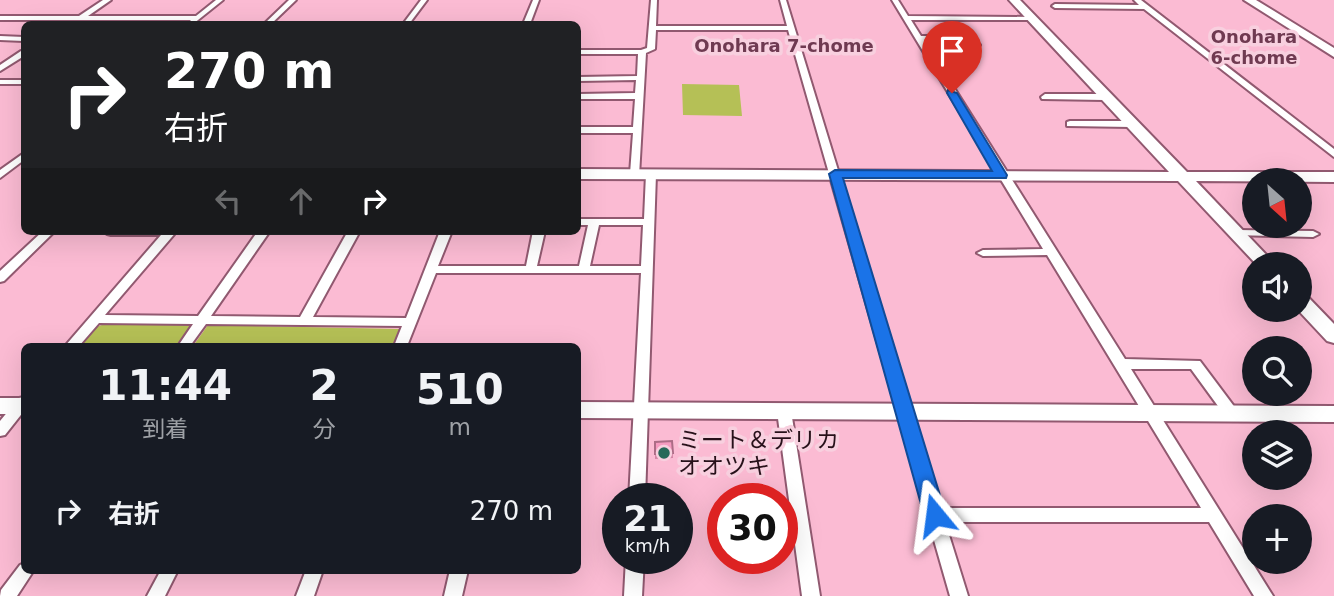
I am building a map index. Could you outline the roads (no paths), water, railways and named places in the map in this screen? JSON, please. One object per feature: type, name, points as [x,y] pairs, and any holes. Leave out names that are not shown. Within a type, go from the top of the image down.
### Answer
[{"type":"street","points":[[75,21],[108,0]]},
{"type":"street","points":[[194,21],[220,0]]},
{"type":"street","points":[[271,21],[293,0]]},
{"type":"street","points":[[409,21],[424,0]]},
{"type":"street","points":[[527,21],[536,0]]},
{"type":"street","points":[[581,51],[651,49],[654,0]]},
{"type":"street","points":[[783,0],[959,596]]},
{"type":"street","points":[[895,0],[1264,596]]},
{"type":"street","points":[[1014,0],[1255,252]]},
{"type":"street","points":[[1137,0],[1334,154]]},
{"type":"street","points":[[1249,0],[1334,53]]},
{"type":"street","points":[[1055,6],[1145,7]]},
{"type":"street","points":[[0,18],[197,18]]},
{"type":"street","points":[[0,27],[16,18]]},
{"type":"street","points":[[906,18],[1031,18]]},
{"type":"street","points":[[652,28],[791,28]]},
{"type":"street","points":[[0,38],[21,38]]},
{"type":"street","points":[[918,38],[971,38],[976,45]]},
{"type":"street","points":[[0,46],[21,46]]},
{"type":"street","points":[[639,483],[649,222],[636,130],[642,51]]},
{"type":"street","points":[[0,69],[21,55]]},
{"type":"street","points":[[581,79],[639,78]]},
{"type":"street","points":[[0,82],[21,82]]},
{"type":"street","points":[[581,96],[638,96]]},
{"type":"street","points":[[1045,97],[1104,97]]},
{"type":"street","points":[[1070,124],[1131,124]]},
{"type":"street","points":[[581,130],[636,130]]},
{"type":"street","points":[[1,173],[21,158]]},
{"type":"street","points":[[1,173],[21,172]]},
{"type":"street","points":[[581,174],[1334,177]]},
{"type":"street","points":[[581,222],[649,222]]},
{"type":"street","points":[[584,269],[594,222]]},
{"type":"street","points":[[1237,233],[1314,234]]},
{"type":"street","points":[[0,278],[45,235]]},
{"type":"street","points":[[75,343],[167,235]]},
{"type":"street","points":[[186,343],[261,235]]},
{"type":"street","points":[[305,320],[352,235]]},
{"type":"street","points":[[402,343],[445,235]]},
{"type":"street","points":[[531,269],[537,235]]},
{"type":"street","points":[[983,253],[1049,252]]},
{"type":"street","points":[[432,269],[647,270]]},
{"type":"street","points":[[1312,313],[1334,336]]},
{"type":"street","points":[[95,319],[411,322]]},
{"type":"street","points":[[1121,364],[1195,364],[1231,413]]},
{"type":"street","points":[[0,431],[18,405]]},
{"type":"street","points":[[581,410],[1334,414]]},
{"type":"street","points":[[784,411],[811,596]]},
{"type":"street","points":[[935,515],[1214,515]]},
{"type":"street","points":[[7,596],[23,574]]},
{"type":"street","points":[[156,596],[168,574]]},
{"type":"street","points":[[305,596],[313,574]]},
{"type":"street","points":[[453,596],[458,574]]},
{"type":"street","points":[[633,596],[634,574]]},
{"type":"place","name":"ミート＆デリカ オオツキ","points":[[664,453]]},
{"type":"district","name":"Onohara 7-chome","points":[[784,45]]},
{"type":"district","name":"Onohara 6-chome","points":[[1254,46]]}]
